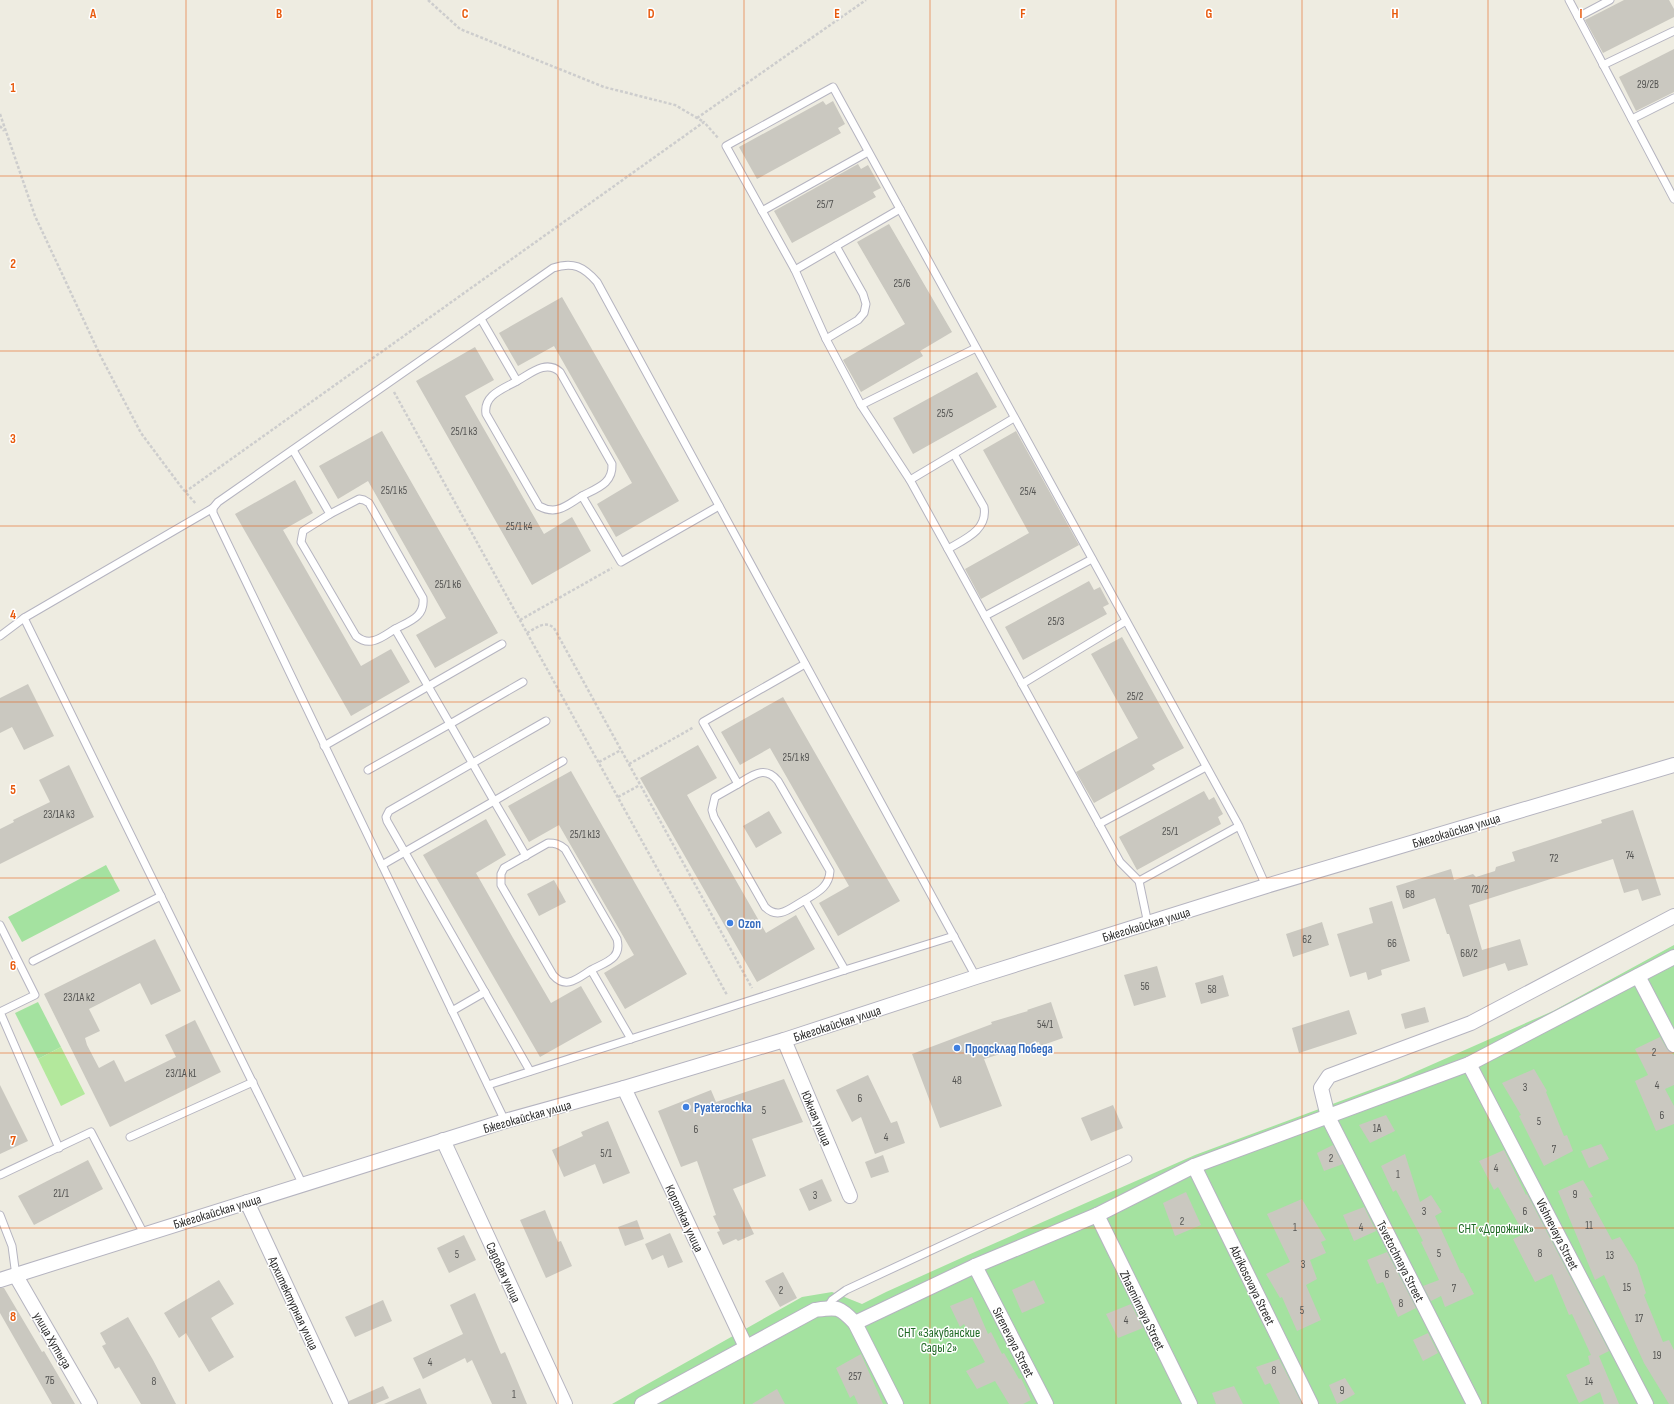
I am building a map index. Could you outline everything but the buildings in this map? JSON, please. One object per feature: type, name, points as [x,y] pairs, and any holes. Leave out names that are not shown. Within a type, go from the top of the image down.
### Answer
[{"type":"street","name":"Бжегокайская улица","points":[[0,1280],[443,1140],[784,1040],[976,977],[1266,886],[1674,765]]},
{"type":"street","name":"Tsvetochnaya Street","points":[[1474,1404],[1328,1118],[1320,1088],[1329,1076],[1471,1023],[1674,916]]},
{"type":"street","points":[[855,1323],[975,1266],[1097,1215],[1194,1166],[1328,1118],[1469,1064],[1674,957]]},
{"type":"street","points":[[1638,976],[1674,1045]]},
{"type":"street","name":"Южная улица","points":[[784,1040],[850,1196]]},
{"type":"street","name":"Vishnevaya Street","points":[[1469,1064],[1646,1404]]},
{"type":"street","name":"Короткая улица","points":[[624,1088],[746,1347]]},
{"type":"street","name":"Садовая улица","points":[[443,1140],[565,1404]]},
{"type":"street","name":"Abrikosovaya Street","points":[[1194,1166],[1311,1404]]},
{"type":"street","name":"Архитектурная улица","points":[[247,1202],[341,1404]]},
{"type":"street","name":"Zhasminnaya Street","points":[[1097,1215],[1190,1404]]},
{"type":"street","name":"Sirenevaya Street","points":[[975,1266],[1046,1404]]},
{"type":"street","name":"улица Хутыза","points":[[16,1276],[90,1404]]},
{"type":"street","points":[[642,1404],[815,1310],[836,1307],[845,1313],[855,1323],[896,1404]]},
{"type":"lane","points":[[1569,0],[1632,119],[1671,185],[1674,199]]},
{"type":"lane","points":[[1578,17],[1610,0]]},
{"type":"lane","points":[[1603,65],[1674,31]]},
{"type":"lane","points":[[1148,924],[1139,881],[1120,862],[910,480],[861,405],[826,339],[795,270],[726,146],[833,88],[1239,826],[1266,886]]},
{"type":"lane","points":[[1632,119],[1674,98]]},
{"type":"lane","points":[[762,211],[868,152]]},
{"type":"lane","points":[[795,270],[900,209]]},
{"type":"lane","points":[[826,339],[858,320],[864,313],[866,304],[863,294],[836,246]]},
{"type":"lane","points":[[0,636],[24,618],[213,508],[218,502],[553,268],[569,265],[578,267],[588,272],[597,282],[976,977]]},
{"type":"lane","points":[[481,319],[517,381]]},
{"type":"lane","points":[[861,405],[976,348]]},
{"type":"lane","points":[[549,366],[560,372],[612,464],[613,472],[611,477],[606,482],[582,496],[557,510],[552,511],[539,506],[486,414],[486,401],[491,396],[540,368],[549,366]]},
{"type":"lane","points":[[910,480],[1014,418]]},
{"type":"lane","points":[[293,450],[330,514]]},
{"type":"lane","points":[[948,549],[976,532],[982,524],[985,514],[984,507],[954,454]]},
{"type":"lane","points":[[582,496],[621,562],[719,506]]},
{"type":"lane","points":[[359,499],[369,503],[423,598],[424,605],[419,615],[374,641],[361,641],[356,636],[301,542],[303,531],[330,514],[359,499]]},
{"type":"lane","points":[[213,508],[215,521],[506,1121]]},
{"type":"lane","points":[[985,616],[1092,559]]},
{"type":"lane","points":[[24,618],[303,1184]]},
{"type":"lane","points":[[1022,684],[1126,621]]},
{"type":"lane","points":[[395,629],[526,856]]},
{"type":"lane","points":[[324,746],[502,644]]},
{"type":"lane","points":[[738,784],[703,722],[805,664]]},
{"type":"lane","points":[[368,770],[523,682]]},
{"type":"lane","points":[[530,1071],[404,852],[386,817],[389,811],[546,722]]},
{"type":"lane","points":[[382,865],[563,761]]},
{"type":"lane","points":[[1099,824],[1206,767]]},
{"type":"lane","points":[[767,772],[773,775],[830,870],[830,879],[822,890],[805,900],[782,913],[776,914],[770,912],[765,907],[714,817],[712,810],[715,797],[755,774],[767,772]]},
{"type":"lane","points":[[1139,881],[1239,826]]},
{"type":"lane","points":[[548,843],[555,843],[565,849],[617,939],[619,947],[613,958],[591,970],[570,982],[564,983],[558,981],[553,975],[501,885],[501,874],[504,868],[548,843]]},
{"type":"lane","points":[[33,961],[161,896]]},
{"type":"lane","points":[[805,900],[845,970]]},
{"type":"lane","points":[[0,925],[35,995],[0,1012],[59,1148]]},
{"type":"lane","points":[[488,1085],[954,936]]},
{"type":"lane","points":[[591,970],[631,1039]]},
{"type":"lane","points":[[452,1011],[485,992]]},
{"type":"lane","points":[[130,1137],[253,1082]]},
{"type":"lane","points":[[0,1175],[91,1132],[144,1234]]},
{"type":"lane","points":[[827,1308],[832,1300],[846,1290],[1128,1159]]},
{"type":"lane","points":[[0,1215],[12,1246],[16,1276]]},
{"type":"path","points":[[428,0],[460,29],[604,87],[675,105],[704,122],[726,146]]},
{"type":"path","points":[[697,118],[866,0]]},
{"type":"path","points":[[0,114],[35,216],[100,355],[141,433],[185,492],[199,508],[213,508]]},
{"type":"path","points":[[185,492],[704,122]]},
{"type":"path","points":[[0,126],[6,132]]},
{"type":"path","points":[[389,383],[733,1006]]},
{"type":"path","points":[[520,620],[621,562]]},
{"type":"path","points":[[527,633],[543,624],[547,624],[554,628],[757,998]]},
{"type":"path","points":[[629,764],[703,722]]},
{"type":"path","points":[[598,762],[621,750]]},
{"type":"path","points":[[617,797],[640,785]]},
{"type":"green space","points":[[106,865],[120,891],[22,942],[8,917]]},
{"type":"green space","name":"СНТ «Дорожник»","points":[[1674,945],[1674,1404],[612,1404],[802,1297],[832,1292],[862,1304],[968,1255],[1195,1155],[1397,1080],[1553,1011]]},
{"type":"green space","points":[[38,1002],[61,1047],[38,1059],[15,1013]]},
{"type":"green space","points":[[61,1047],[85,1094],[61,1106],[38,1059]]},
{"type":"place","name":"Ozon","points":[[730,923]]},
{"type":"place","name":"Продсклад Победа","points":[[957,1048]]},
{"type":"place","name":"Pyaterochka","points":[[686,1107]]},
{"type":"park label","name":"СНТ «Закубанские Сады 2»","points":[[939,1340]]}]
